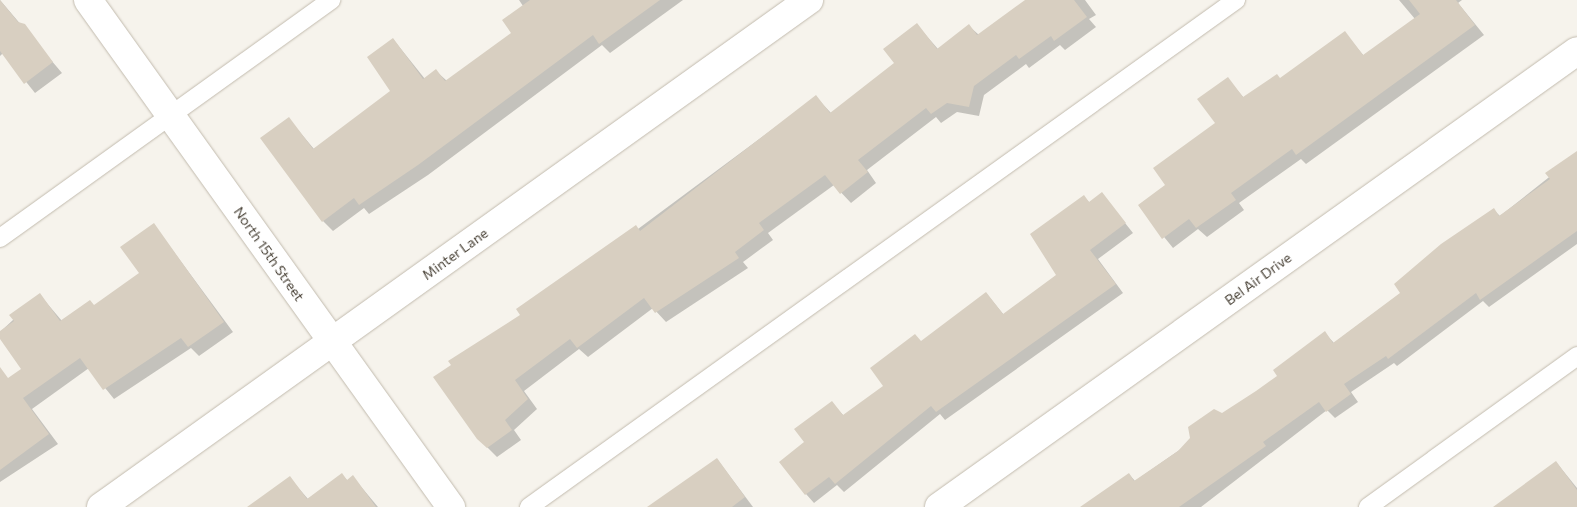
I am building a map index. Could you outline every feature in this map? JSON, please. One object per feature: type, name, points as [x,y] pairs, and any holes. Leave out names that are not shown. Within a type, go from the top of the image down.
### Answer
[{"type":"street","name":"North 15th Street","points":[[88,0],[451,507]]},
{"type":"street","name":"Minter Lane","points":[[101,507],[809,0]]},
{"type":"street","name":"Bel Air Drive","points":[[939,507],[1577,50]]},
{"type":"lane","points":[[0,238],[332,0]]},
{"type":"lane","points":[[529,507],[1236,0]]},
{"type":"lane","points":[[1368,507],[1577,356]]},
{"type":"building","points":[[0,0],[18,22],[25,24],[53,62],[24,84],[0,51]]},
{"type":"building","points":[[530,0],[660,0],[599,44],[593,35],[418,165],[359,205],[354,198],[322,222],[260,138],[289,117],[313,149],[390,91],[367,57],[393,38],[423,79],[436,69],[445,81],[511,33],[502,20]]},
{"type":"building","points":[[1025,0],[1074,0],[1087,17],[1054,41],[1051,36],[1019,59],[1016,55],[974,86],[969,107],[947,103],[931,114],[926,108],[858,160],[868,172],[840,194],[825,175],[759,223],[764,230],[735,252],[739,258],[655,313],[644,298],[577,348],[570,339],[515,380],[528,399],[505,420],[512,430],[487,448],[477,439],[433,377],[451,365],[448,361],[520,315],[516,309],[636,225],[640,231],[816,95],[830,113],[894,63],[883,49],[917,23],[937,49],[969,24],[977,35]]},
{"type":"building","points":[[1409,0],[1456,0],[1475,25],[1296,155],[1292,149],[1231,193],[1236,200],[1196,228],[1189,219],[1162,239],[1138,205],[1165,185],[1153,168],[1215,123],[1197,99],[1228,77],[1243,97],[1277,74],[1280,78],[1345,31],[1363,55],[1420,14]]},
{"type":"building","points":[[1577,151],[1577,231],[1480,300],[1476,293],[1388,359],[1386,356],[1344,384],[1351,394],[1326,412],[1319,402],[1263,442],[1266,446],[1179,507],[1080,507],[1129,473],[1134,481],[1178,451],[1190,438],[1188,427],[1214,409],[1222,413],[1256,391],[1277,376],[1273,370],[1325,331],[1333,343],[1400,293],[1394,284],[1441,244],[1494,208],[1499,216],[1550,179],[1545,173]]},
{"type":"building","points":[[1102,192],[1126,223],[1090,250],[1116,284],[936,412],[931,406],[835,484],[829,477],[805,495],[779,462],[804,442],[794,429],[832,401],[843,415],[883,386],[870,368],[915,334],[921,341],[986,292],[1003,314],[1056,275],[1030,234],[1084,195],[1089,202]]},
{"type":"building","points":[[154,223],[224,322],[188,347],[181,338],[103,390],[80,358],[23,398],[49,434],[0,470],[0,367],[8,378],[21,369],[0,339],[0,331],[14,321],[9,315],[40,293],[60,321],[90,300],[94,305],[139,273],[120,247]]},
{"type":"building","points":[[717,458],[745,497],[732,507],[647,507]]},
{"type":"building","points":[[1556,461],[1577,490],[1577,507],[1493,507]]},
{"type":"building","points":[[342,473],[347,480],[353,475],[376,507],[247,507],[290,476],[307,499]]}]
